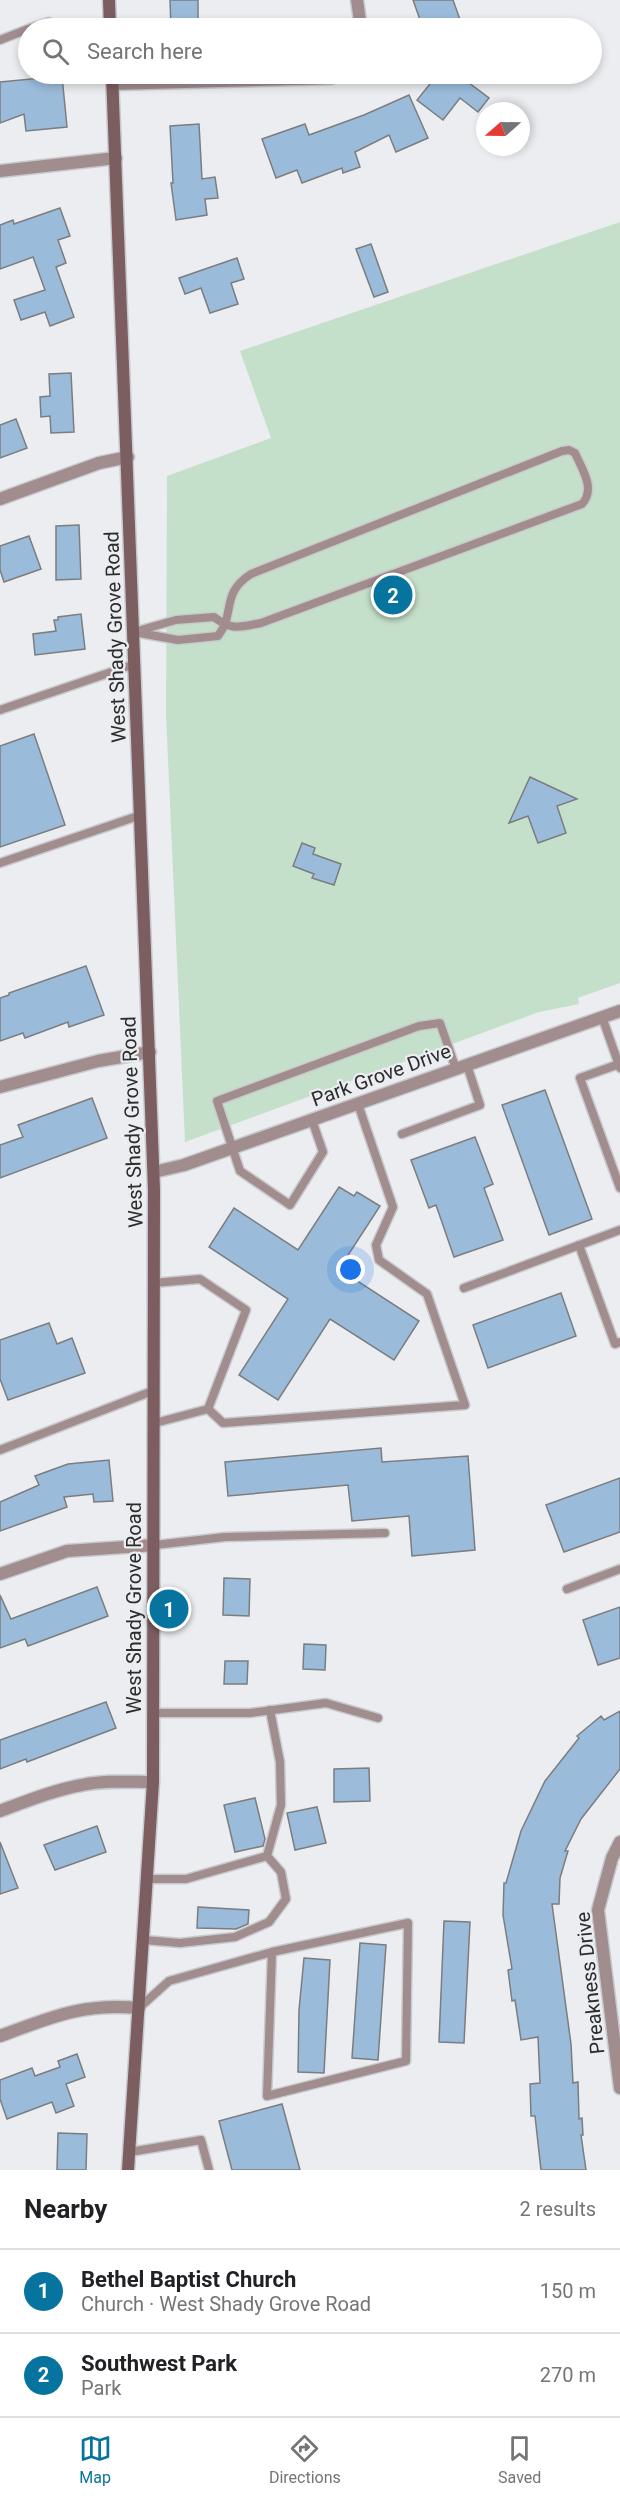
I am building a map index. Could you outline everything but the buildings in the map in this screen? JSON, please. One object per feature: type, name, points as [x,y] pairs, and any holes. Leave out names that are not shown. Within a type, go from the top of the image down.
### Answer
[{"type":"main road","points":[[109,0],[110,18]]},
{"type":"main road","name":"West Shady Grove Road","points":[[113,84],[154,1172],[153,1782],[128,2170]]},
{"type":"street","points":[[357,0],[360,18]]},
{"type":"street","points":[[0,171],[116,158]]},
{"type":"street","points":[[0,499],[99,463],[128,457]]},
{"type":"street","name":"Park Grove Drive","points":[[154,1172],[184,1165],[620,1011]]},
{"type":"street","points":[[0,1087],[98,1061],[150,1053]]},
{"type":"street","points":[[0,1574],[68,1551],[155,1545]]},
{"type":"street","points":[[0,1811],[57,1791],[83,1785],[103,1782],[153,1782]]},
{"type":"street","name":"Preakness Drive","points":[[620,1842],[612,1858],[598,1910],[616,2022],[620,2088]]},
{"type":"street","points":[[0,2036],[66,2012],[114,2006],[140,2008]]},
{"type":"lane","points":[[0,40],[18,33]]},
{"type":"lane","points":[[134,632],[176,620],[214,617],[226,626],[237,628],[261,623],[582,504],[589,494],[589,485],[575,453],[569,450],[562,451],[252,574],[242,580],[232,592],[226,626],[218,636],[178,640],[134,632]]},
{"type":"lane","points":[[0,710],[135,664]]},
{"type":"lane","points":[[0,862],[141,815]]},
{"type":"lane","points":[[602,1017],[619,1066],[580,1078],[620,1188]]},
{"type":"lane","points":[[312,1120],[323,1152],[290,1205],[240,1171],[217,1101],[419,1026],[440,1023],[480,1105],[402,1134]]},
{"type":"lane","points":[[208,1409],[223,1423],[465,1405],[427,1294],[378,1260],[376,1245],[393,1207],[358,1104]]},
{"type":"lane","points":[[464,1288],[620,1230]]},
{"type":"lane","points":[[579,1245],[615,1344],[620,1342]]},
{"type":"lane","points":[[154,1283],[200,1279],[246,1310],[208,1409]]},
{"type":"lane","points":[[0,1450],[154,1390]]},
{"type":"lane","points":[[155,1423],[208,1409]]},
{"type":"lane","points":[[155,1545],[225,1537],[385,1533]]},
{"type":"lane","points":[[567,1589],[620,1569]]},
{"type":"lane","points":[[153,1713],[250,1713],[326,1703],[378,1718]]},
{"type":"lane","points":[[267,1856],[281,1805],[280,1762],[270,1710]]},
{"type":"lane","points":[[147,1880],[186,1879],[267,1856]]},
{"type":"lane","points":[[144,1940],[180,1943],[235,1936],[269,1922],[286,1899],[281,1872],[267,1856]]},
{"type":"lane","points":[[140,2008],[170,1981],[272,1952],[408,1923],[406,2061],[267,2096],[272,1952]]},
{"type":"lane","points":[[130,2152],[201,2140],[209,2170]]},
{"type":"green space","points":[[620,222],[620,983],[578,998],[579,1004],[539,1012],[185,1142],[166,714],[167,476],[271,438],[240,351]]},
{"type":"place","name":"Southwest Park","points":[[393,595]]},
{"type":"place","name":"Bethel Baptist Church","points":[[169,1609]]}]
